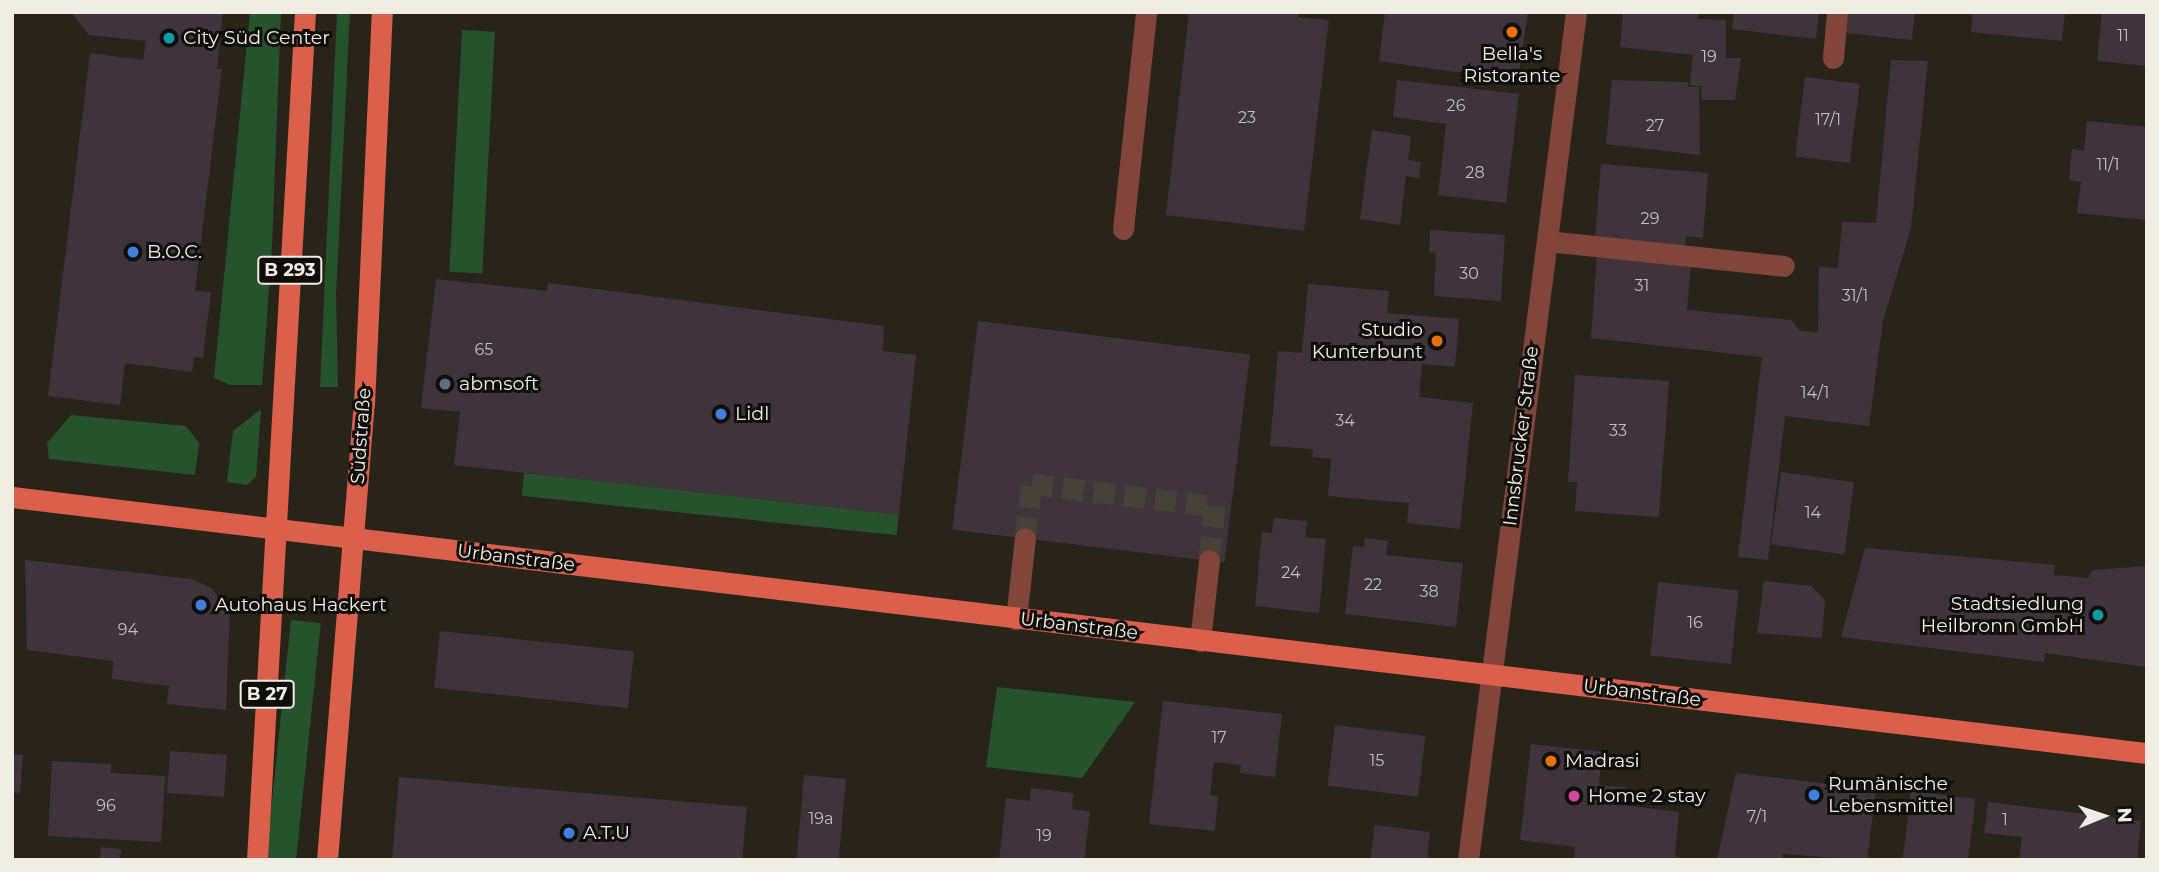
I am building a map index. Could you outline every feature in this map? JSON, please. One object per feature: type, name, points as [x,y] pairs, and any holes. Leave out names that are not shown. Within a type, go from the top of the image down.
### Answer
[{"type":"main road","name":"B 293","points":[[277,528],[305,12]]},
{"type":"main road","name":"Südstraße","points":[[327,860],[364,404],[382,12]]},
{"type":"main road","name":"Urbanstraße","points":[[12,497],[2147,753]]},
{"type":"main road","name":"B 27","points":[[257,860],[277,528]]},
{"type":"street","points":[[1123,229],[1146,12]]},
{"type":"street","name":"Innsbrucker Straße","points":[[1468,860],[1576,12]]},
{"type":"street","points":[[1833,58],[1837,12]]},
{"type":"street","points":[[1547,241],[1784,266]]},
{"type":"street","points":[[1016,619],[1025,538]]},
{"type":"street","points":[[1200,641],[1209,561]]},
{"type":"green space","points":[[250,12],[281,12],[272,247],[262,385],[230,385],[214,378]]},
{"type":"green space","points":[[337,12],[350,12],[336,295],[338,387],[320,387]]},
{"type":"green space","points":[[462,30],[495,32],[482,273],[449,272]]},
{"type":"green space","points":[[261,409],[256,477],[247,485],[227,482],[233,431]]},
{"type":"green space","points":[[71,415],[186,426],[199,443],[195,475],[49,459],[47,443]]},
{"type":"green space","points":[[524,473],[899,512],[897,535],[522,496]]},
{"type":"green space","points":[[291,620],[321,623],[296,860],[266,859]]},
{"type":"green space","points":[[997,687],[1135,702],[1082,778],[986,767]]},
{"type":"building","name":"B.O.C.","points":[[71,12],[223,12],[217,69],[222,69],[195,291],[211,292],[203,358],[194,357],[192,372],[125,363],[120,405],[48,396],[90,53],[143,60],[146,41],[89,35]]},
{"type":"building","points":[[1189,12],[1298,12],[1298,17],[1329,20],[1304,231],[1166,215]]},
{"type":"building","points":[[1385,12],[1528,12],[1519,74],[1477,68],[1477,75],[1379,61]]},
{"type":"building","points":[[1623,12],[1698,12],[1698,19],[1726,20],[1726,58],[1741,58],[1735,100],[1702,100],[1701,87],[1707,87],[1690,85],[1693,55],[1620,47]]},
{"type":"building","points":[[1734,12],[1819,12],[1816,39],[1732,29]]},
{"type":"building","points":[[1840,12],[1915,12],[1912,40],[1838,32]]},
{"type":"building","points":[[1973,12],[2065,12],[2062,41],[1971,32]]},
{"type":"building","points":[[2102,12],[2147,12],[2147,66],[2097,61]]},
{"type":"building","points":[[1891,60],[1928,61],[1911,228],[1883,321],[1869,426],[1785,416],[1768,560],[1738,557],[1762,357],[1591,338],[1597,255],[1691,263],[1687,310],[1791,320],[1800,331],[1818,332],[1819,267],[1838,268],[1842,222],[1876,223]]},
{"type":"building","points":[[1805,77],[1860,84],[1850,163],[1795,156]]},
{"type":"building","points":[[1397,80],[1519,94],[1506,203],[1438,195],[1446,124],[1393,117]]},
{"type":"building","points":[[1612,80],[1688,82],[1688,87],[1699,87],[1700,155],[1606,144]]},
{"type":"building","points":[[2087,121],[2147,127],[2147,220],[2077,213],[2081,182],[2069,180],[2072,149],[2084,151]]},
{"type":"building","points":[[1372,130],[1411,136],[1408,160],[1421,162],[1419,178],[1406,176],[1400,225],[1360,219]]},
{"type":"building","points":[[1601,164],[1708,173],[1703,238],[1686,236],[1685,246],[1595,238]]},
{"type":"building","points":[[1430,230],[1505,235],[1501,301],[1434,296],[1436,253],[1429,252]]},
{"type":"building","name":"Lidl","points":[[436,279],[547,291],[548,283],[884,326],[883,351],[916,355],[899,515],[454,465],[460,412],[421,408]]},
{"type":"building","points":[[1308,284],[1389,291],[1387,313],[1459,319],[1455,367],[1422,364],[1419,397],[1473,403],[1460,529],[1407,523],[1409,503],[1328,496],[1331,459],[1312,457],[1313,449],[1270,446],[1278,351],[1302,353]]},
{"type":"building","points":[[978,321],[1250,354],[1224,563],[952,529]]},
{"type":"building","points":[[1575,375],[1669,381],[1659,517],[1575,511],[1577,482],[1568,482]]},
{"type":"building","points":[[1781,472],[1854,482],[1844,555],[1771,544]]},
{"type":"building","points":[[1274,518],[1307,521],[1305,537],[1326,539],[1319,613],[1255,606],[1262,532],[1272,533]]},
{"type":"building","points":[[1365,538],[1388,541],[1386,555],[1463,563],[1456,627],[1345,614],[1353,546],[1364,547]]},
{"type":"building","points":[[1865,548],[2055,565],[2054,575],[2088,578],[2093,570],[2147,566],[2147,667],[2045,653],[2044,662],[1841,637]]},
{"type":"building","points":[[25,560],[191,579],[211,588],[230,610],[226,710],[167,704],[169,686],[112,679],[113,661],[27,650]]},
{"type":"building","points":[[1764,581],[1811,586],[1825,600],[1822,638],[1757,633]]},
{"type":"building","points":[[1658,582],[1739,590],[1731,664],[1650,656]]},
{"type":"building","points":[[440,631],[634,651],[628,708],[434,688]]},
{"type":"building","points":[[1163,701],[1282,714],[1275,777],[1240,773],[1241,765],[1214,762],[1210,795],[1218,796],[1215,831],[1149,824]]},
{"type":"building","points":[[1335,725],[1425,736],[1418,797],[1328,786]]},
{"type":"building","name":"Home 2 stay","points":[[1531,744],[1602,752],[1599,785],[1625,787],[1623,805],[1679,812],[1675,856],[1686,860],[1574,860],[1575,847],[1520,840]]},
{"type":"building","points":[[170,751],[227,755],[224,797],[167,793]]},
{"type":"building","points":[[12,754],[23,755],[20,793],[12,792]]},
{"type":"building","points":[[52,761],[111,764],[111,773],[165,776],[161,842],[48,836]]},
{"type":"building","points":[[1736,773],[1876,790],[1867,860],[1783,854],[1782,860],[1717,860]]},
{"type":"building","points":[[804,775],[846,779],[839,860],[797,860]]},
{"type":"building","name":"A.T.U","points":[[399,777],[747,807],[742,860],[392,860]]},
{"type":"building","points":[[1031,788],[1073,793],[1072,809],[1090,812],[1084,860],[999,860],[1006,798],[1030,801]]},
{"type":"building","points":[[1911,791],[1976,799],[1968,860],[1903,860]]},
{"type":"building","points":[[1988,802],[2141,821],[2137,860],[2019,860],[2022,837],[1984,833]]},
{"type":"building","points":[[1375,825],[1430,832],[1427,860],[1370,860]]},
{"type":"building","points":[[101,847],[121,849],[120,860],[100,860]]},
{"type":"tunnel","points":[[1025,538],[1032,484],[1215,506],[1209,561]]},
{"type":"place","name":"Bella's Ristorante","points":[[1512,32]]},
{"type":"place","name":"City Süd Center","points":[[169,38]]},
{"type":"place","name":"B.O.C.","points":[[133,252]]},
{"type":"place","name":"Studio Kunterbunt","points":[[1437,341]]},
{"type":"place","name":"abmsoft","points":[[445,384]]},
{"type":"place","name":"Lidl","points":[[721,414]]},
{"type":"place","name":"Autohaus Hackert","points":[[201,605]]},
{"type":"place","name":"Stadtsiedlung Heilbronn GmbH","points":[[2098,615]]},
{"type":"place","name":"Madrasi","points":[[1551,761]]},
{"type":"place","name":"Rumänische Lebensmittel","points":[[1814,795]]},
{"type":"place","name":"Home 2 stay","points":[[1574,796]]},
{"type":"place","name":"A.T.U","points":[[569,833]]}]
